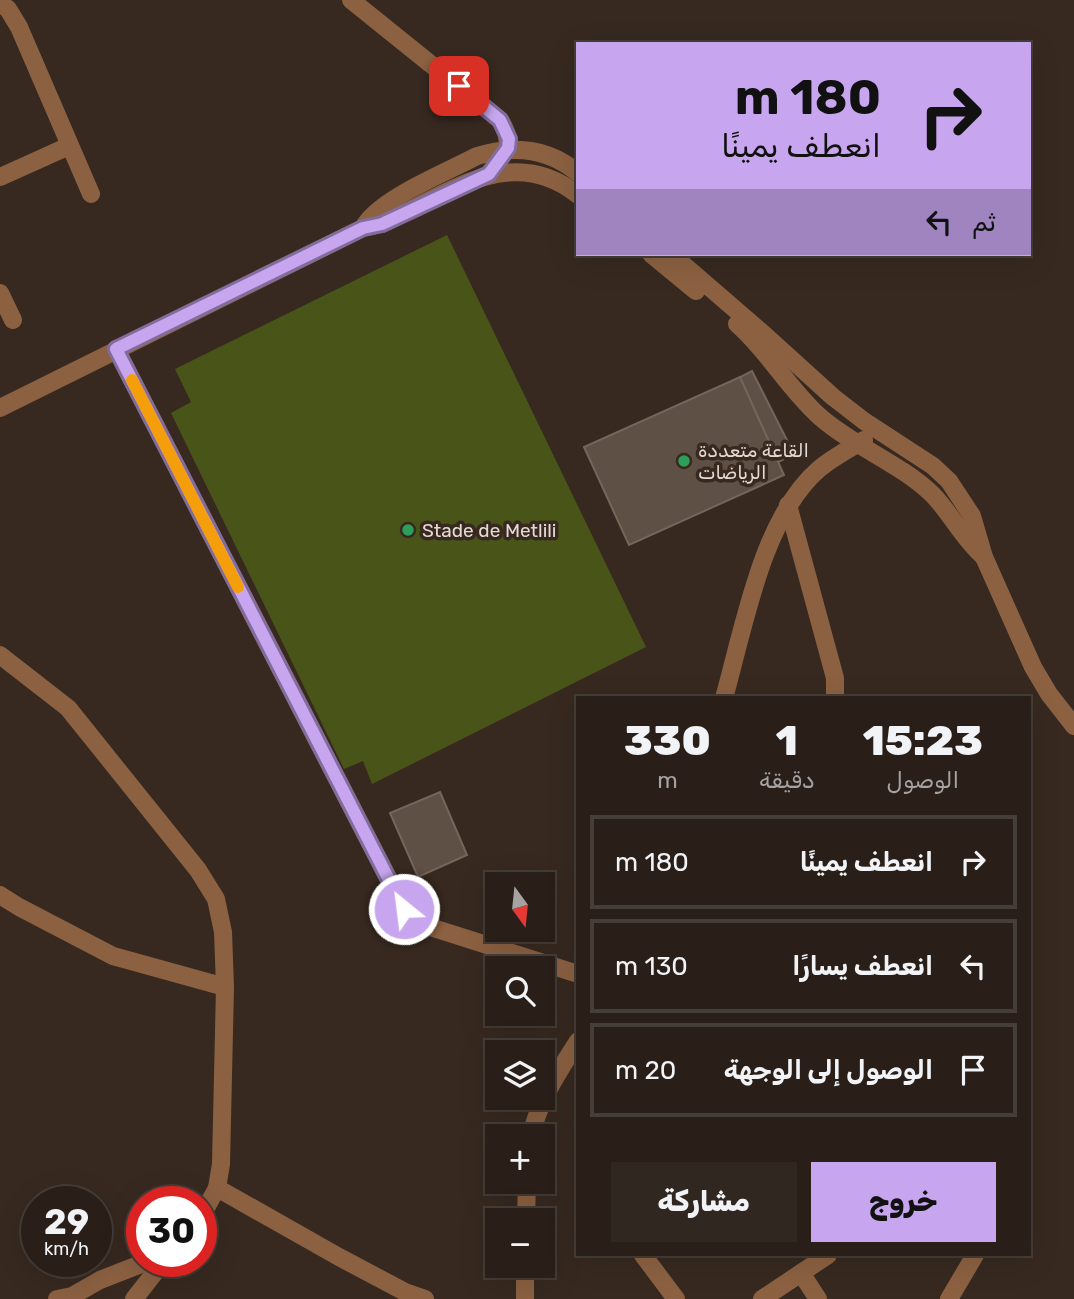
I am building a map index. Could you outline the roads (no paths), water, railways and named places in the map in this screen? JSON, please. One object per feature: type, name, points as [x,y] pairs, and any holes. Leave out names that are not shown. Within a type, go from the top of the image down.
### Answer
[{"type":"street","points":[[351,0],[500,120],[509,139],[508,148],[489,174]]},
{"type":"street","points":[[0,3],[8,9],[19,27],[90,194]]},
{"type":"street","points":[[0,177],[69,146]]},
{"type":"street","points":[[363,228],[374,212],[382,206],[477,156],[508,148],[541,152],[556,158],[576,172]]},
{"type":"street","points":[[0,408],[363,228],[382,224],[489,174],[529,172],[548,177],[576,194]]},
{"type":"street","points":[[653,256],[743,329],[819,416],[934,496],[965,539],[984,557]]},
{"type":"street","points":[[673,256],[815,383],[878,430],[933,466],[949,481],[972,516],[984,557],[1034,667],[1049,694],[1074,726]]},
{"type":"street","points":[[0,293],[13,320]]},
{"type":"street","points":[[116,349],[404,909],[428,926],[576,973]]},
{"type":"street","points":[[725,696],[760,570],[788,505],[820,468],[878,430]]},
{"type":"street","points":[[788,505],[835,678],[835,696]]},
{"type":"street","points":[[0,655],[68,708],[198,870],[216,900],[223,932],[225,988],[221,1164],[217,1188],[339,1257],[405,1292],[425,1299]]},
{"type":"street","points":[[0,895],[113,956],[225,988]]},
{"type":"street","points":[[534,1124],[540,1105],[576,1044]]},
{"type":"street","points":[[644,1256],[676,1299]]},
{"type":"street","points":[[762,1299],[826,1256]]},
{"type":"street","points":[[949,1299],[974,1256]]},
{"type":"street","points":[[57,1299],[72,1296],[100,1280],[126,1270]]},
{"type":"street","points":[[801,1273],[818,1299]]},
{"type":"street","points":[[134,1299],[151,1277]]},
{"type":"street","points":[[525,1278],[525,1299]]},
{"type":"place","name":"القاعة متعددة الرياضات","points":[[684,461]]},
{"type":"place","name":"Stade de Metlili","points":[[408,530]]}]
